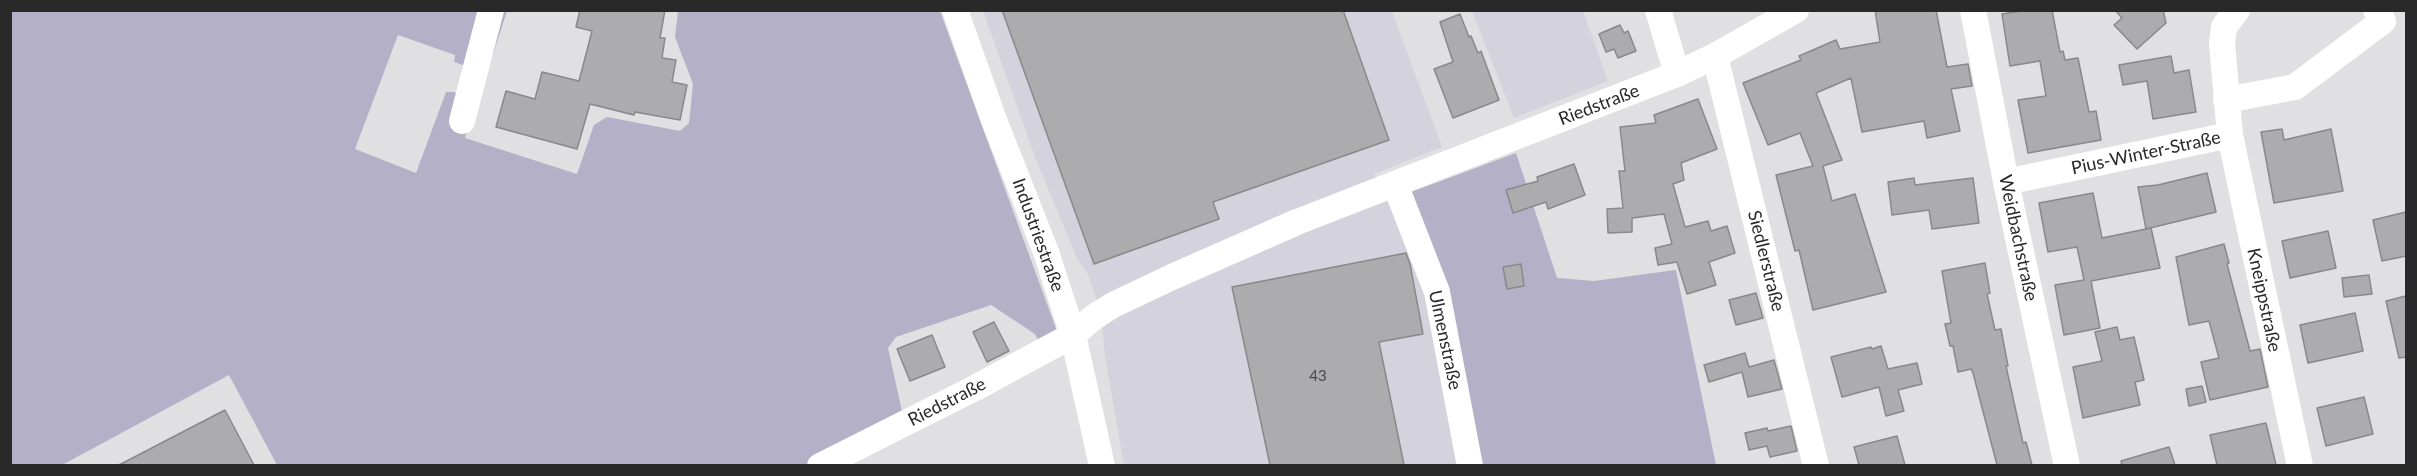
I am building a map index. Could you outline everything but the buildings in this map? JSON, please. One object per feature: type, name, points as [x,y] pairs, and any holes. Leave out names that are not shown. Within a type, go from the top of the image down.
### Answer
[{"type":"street","points":[[462,121],[491,10]]},
{"type":"street","name":"Industriestraße","points":[[955,10],[994,120],[1046,252],[1073,335],[1102,465]]},
{"type":"street","points":[[1658,10],[1677,74]]},
{"type":"street","name":"Riedstraße","points":[[820,465],[975,388],[1073,335],[1094,317],[1113,306],[1172,277],[1297,222],[1677,74],[1715,57],[1796,10]]},
{"type":"street","name":"Weidbachstraße","points":[[1973,10],[2006,182],[2067,465]]},
{"type":"street","name":"Pius-Winter-Straße","points":[[2006,182],[2230,135],[2222,43],[2224,27],[2237,10]]},
{"type":"street","points":[[2226,100],[2295,87],[2383,21],[2376,10]]},
{"type":"street","name":"Siedlerstraße","points":[[1715,57],[1816,465]]},
{"type":"street","name":"Kneippstraße","points":[[2230,135],[2300,465]]},
{"type":"street","name":"Ulmenstraße","points":[[1395,184],[1437,292],[1470,465]]},
{"type":"shaded area","points":[[10,11],[507,11],[487,73],[454,62],[455,55],[398,35],[355,149],[416,173],[446,92],[453,92],[475,99],[465,138],[577,174],[594,125],[607,117],[680,131],[689,123],[693,84],[675,37],[678,11],[940,11],[1058,334],[1040,344],[1035,334],[991,305],[896,337],[888,348],[903,416],[807,465],[277,465],[229,375],[62,465],[11,465]]},
{"type":"shaded area","points":[[983,11],[1392,11],[1442,147],[1374,174],[1385,202],[1395,198],[1428,287],[1459,465],[1124,465],[1105,357],[1101,313],[1088,274],[1078,261],[1035,157]]},
{"type":"shaded area","points":[[1472,11],[1583,11],[1608,81],[1514,118]]},
{"type":"shaded area","points":[[1516,153],[1557,278],[1594,281],[1676,270],[1716,465],[1459,465],[1427,287],[1395,198]]}]
